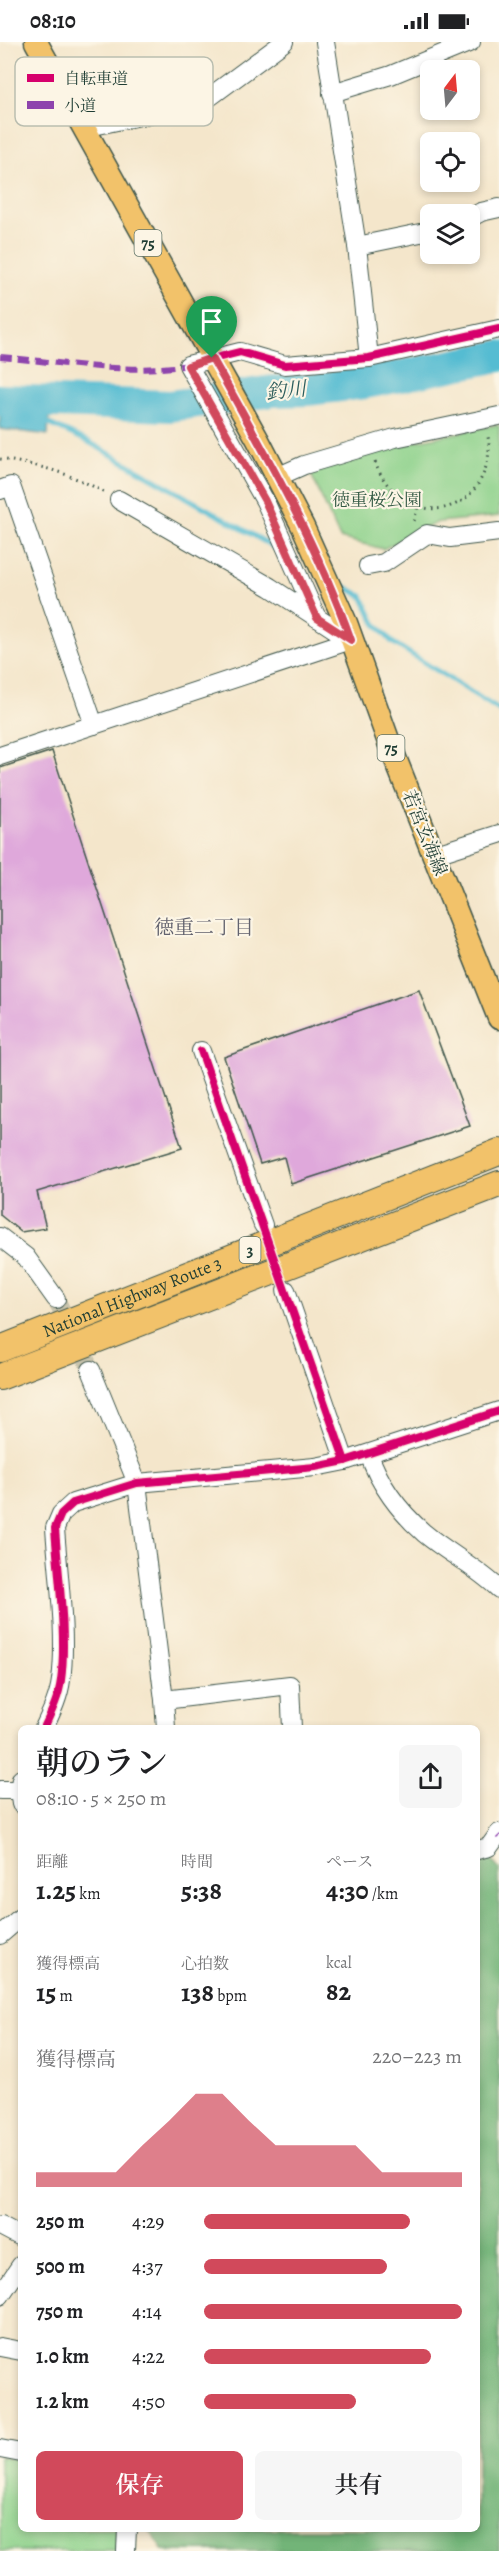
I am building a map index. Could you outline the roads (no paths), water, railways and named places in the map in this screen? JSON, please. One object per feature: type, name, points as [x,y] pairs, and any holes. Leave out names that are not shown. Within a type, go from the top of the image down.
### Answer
[{"type":"highway","name":"National Highway Route 3","points":[[0,1349],[499,1152]]},
{"type":"highway","name":"National Highway Route 3","points":[[0,1377],[499,1184]]},
{"type":"main road","name":"若宮玄海線","points":[[36,42],[44,57]]},
{"type":"main road","name":"若宮玄海線","points":[[84,128],[258,440],[303,527],[349,632],[390,748],[499,1018]]},
{"type":"street","points":[[213,95],[284,42]]},
{"type":"street","points":[[325,42],[357,246],[369,358]]},
{"type":"street","points":[[332,93],[390,75],[471,42]]},
{"type":"street","points":[[84,128],[93,126]]},
{"type":"street","points":[[480,213],[499,208]]},
{"type":"street","points":[[357,246],[420,233]]},
{"type":"street","points":[[317,618],[270,513],[188,366],[215,364],[240,352],[285,364],[369,358],[499,329]]},
{"type":"street","points":[[277,477],[304,465],[368,446],[492,418]]},
{"type":"street","points":[[0,490],[11,486],[94,725]]},
{"type":"street","points":[[119,500],[270,587],[317,618],[349,632]]},
{"type":"street","points":[[368,566],[384,563],[427,534],[450,538],[499,532]]},
{"type":"street","points":[[0,756],[94,725],[349,632]]},
{"type":"street","points":[[433,855],[499,834]]},
{"type":"street","points":[[201,1051],[263,1225]]},
{"type":"street","points":[[0,1237],[26,1257],[56,1299]]},
{"type":"street","points":[[286,1290],[345,1461]]},
{"type":"street","points":[[91,1370],[137,1482],[166,1725]]},
{"type":"street","points":[[45,1725],[61,1682],[63,1653],[55,1528],[61,1514],[73,1503],[137,1482],[315,1467],[345,1461],[499,1411]]},
{"type":"street","points":[[369,1454],[375,1471],[401,1510],[425,1534],[481,1572],[499,1589]]},
{"type":"street","points":[[164,1700],[290,1685],[292,1725]]},
{"type":"street","points":[[0,1790],[18,1791]]},
{"type":"street","points":[[480,1849],[489,1846],[499,1833]]},
{"type":"street","points":[[0,1935],[18,1920]]},
{"type":"street","points":[[0,2226],[18,2235]]},
{"type":"street","points":[[0,2296],[18,2269]]},
{"type":"street","points":[[0,2347],[18,2350]]},
{"type":"street","points":[[0,2449],[18,2452]]},
{"type":"street","points":[[126,2551],[127,2532]]},
{"type":"water","points":[[0,390],[50,393],[48,435],[0,429]]},
{"type":"waterway","name":"釣川","points":[[0,400],[170,406],[273,391],[307,390],[365,383],[499,356]]},
{"type":"waterway","points":[[45,422],[87,441],[281,551]]},
{"type":"waterway","points":[[336,582],[362,596],[375,623],[392,642],[499,710]]},
{"type":"tunnel","points":[[56,1299],[91,1370]]},
{"type":"district","name":"徳重二丁目","points":[[204,927]]},
{"type":"park label","name":"徳重桜公園","points":[[377,500]]}]
